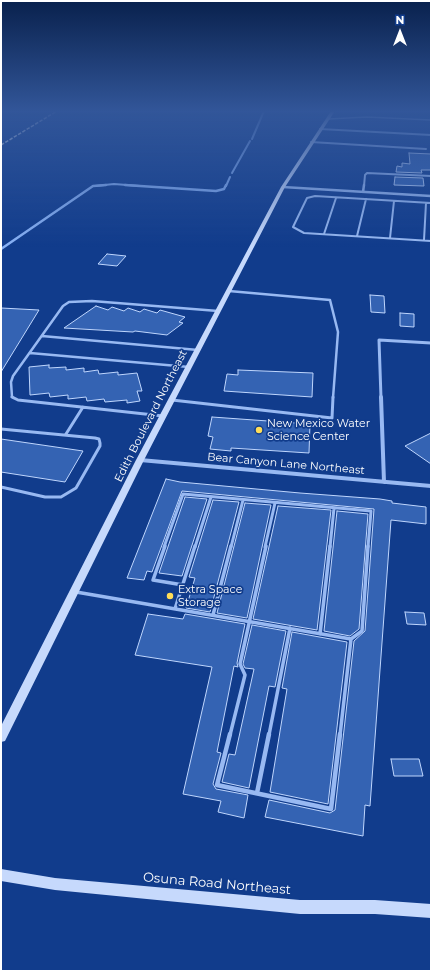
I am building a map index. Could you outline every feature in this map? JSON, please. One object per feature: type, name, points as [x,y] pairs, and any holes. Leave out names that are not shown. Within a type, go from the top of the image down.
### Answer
[{"type":"street","name":"Edith Boulevard Northeast","points":[[1,737],[140,460],[283,187],[302,156]]},
{"type":"street","points":[[363,192],[365,175],[367,173],[431,176]]},
{"type":"street","points":[[283,187],[431,196]]},
{"type":"street","points":[[384,482],[379,340],[431,343]]},
{"type":"street","name":"Bear Canyon Lane Northeast","points":[[140,460],[431,486]]},
{"type":"street","name":"Osuna Road Northeast","points":[[1,874],[55,884],[300,907],[374,907],[431,911]]},
{"type":"lane","points":[[431,203],[315,196],[307,198],[293,227],[304,233],[431,241]]},
{"type":"lane","points":[[324,234],[336,198]]},
{"type":"lane","points":[[357,236],[366,199]]},
{"type":"lane","points":[[390,238],[394,201]]},
{"type":"lane","points":[[424,240],[426,203]]},
{"type":"lane","points":[[172,400],[332,418],[338,332],[330,300],[229,291]]},
{"type":"lane","points":[[163,416],[18,400],[12,397],[10,388],[13,376],[63,306],[69,302],[79,300],[218,311]]},
{"type":"lane","points":[[42,336],[198,350]]},
{"type":"lane","points":[[30,353],[189,367]]},
{"type":"lane","points":[[66,434],[83,407]]},
{"type":"lane","points":[[1,429],[66,434],[95,438],[99,439],[100,443],[100,446],[76,488],[70,492],[61,496],[45,497],[1,487]]},
{"type":"lane","points":[[74,591],[351,639],[362,631],[371,511],[183,494],[153,580],[183,584]]},
{"type":"lane","points":[[175,608],[211,497]]},
{"type":"lane","points":[[214,615],[243,500]]},
{"type":"lane","points":[[274,503],[240,664],[245,675],[217,785],[331,809],[351,639]]},
{"type":"lane","points":[[320,634],[334,508]]},
{"type":"lane","points":[[257,793],[290,628]]},
{"type":"building","points":[[409,156],[431,156],[431,170],[421,170],[422,173],[396,172],[397,166],[402,167],[402,163],[410,164]]},
{"type":"building","points":[[395,177],[423,178],[424,186],[394,185]]},
{"type":"building","points":[[107,254],[126,256],[117,266],[98,264]]},
{"type":"building","points":[[370,295],[384,296],[385,313],[371,312]]},
{"type":"building","points":[[96,306],[108,310],[112,307],[124,311],[128,308],[140,312],[144,309],[157,313],[160,310],[185,317],[179,322],[183,323],[167,335],[135,331],[64,328]]},
{"type":"building","points":[[1,308],[39,310],[1,372]]},
{"type":"building","points":[[400,313],[414,314],[414,327],[400,326]]},
{"type":"building","points":[[49,365],[49,368],[66,367],[66,370],[84,368],[84,372],[98,370],[99,374],[118,372],[118,375],[137,373],[142,391],[137,391],[140,401],[127,403],[127,400],[105,402],[104,399],[87,401],[86,397],[68,399],[68,395],[50,397],[49,393],[30,395],[29,367]]},
{"type":"building","points":[[238,370],[313,373],[312,397],[224,391],[227,374],[238,375]]},
{"type":"building","name":"New Mexico Water Science Center","points":[[212,417],[310,424],[309,453],[231,448],[231,451],[210,449],[213,437],[208,436]]},
{"type":"building","points":[[431,433],[431,464],[405,446]]},
{"type":"building","points":[[1,439],[83,451],[65,482],[1,472]]},
{"type":"building","points":[[166,479],[180,482],[380,499],[392,501],[392,503],[426,507],[426,524],[391,520],[370,806],[365,805],[363,836],[265,817],[269,800],[330,813],[335,810],[354,641],[365,631],[374,509],[182,491],[152,572],[147,571],[144,580],[127,578]]},
{"type":"building","points":[[185,497],[207,499],[182,576],[159,573]]},
{"type":"building","points":[[213,500],[239,502],[210,612],[186,608],[195,578],[189,577]]},
{"type":"building","points":[[245,503],[271,505],[247,618],[217,613]]},
{"type":"building","points":[[278,506],[331,510],[317,630],[253,619]]},
{"type":"building","points":[[337,511],[368,514],[359,629],[350,636],[324,631]]},
{"type":"building","points":[[405,612],[424,613],[426,625],[407,624]]},
{"type":"building","points":[[148,614],[183,619],[185,614],[245,624],[237,663],[238,667],[234,666],[217,752],[221,753],[213,784],[216,789],[248,795],[244,818],[218,812],[221,801],[183,794],[212,667],[135,655]]},
{"type":"building","points":[[252,625],[286,631],[275,687],[269,686],[249,788],[222,782],[229,754],[235,755],[254,669],[245,668],[243,664]]},
{"type":"building","points":[[292,632],[347,642],[328,804],[270,792],[287,689],[282,688]]},
{"type":"building","points":[[391,759],[419,759],[423,776],[394,776]]},
{"type":"waterway","points":[[232,173],[241,156]]},
{"type":"waterway","points":[[226,186],[230,177]]},
{"type":"waterway","points":[[100,185],[114,184],[139,186]]},
{"type":"waterway","points":[[1,249],[93,186],[100,185]]},
{"type":"waterway","points":[[95,186],[100,185]]},
{"type":"waterway","points":[[100,185],[106,185]]},
{"type":"waterway","points":[[125,185],[139,186]]},
{"type":"waterway","points":[[139,186],[216,191],[224,189],[226,185]]},
{"type":"place","name":"New Mexico Water Science Center","points":[[259,430]]},
{"type":"place","name":"Extra Space Storage","points":[[170,596]]}]
